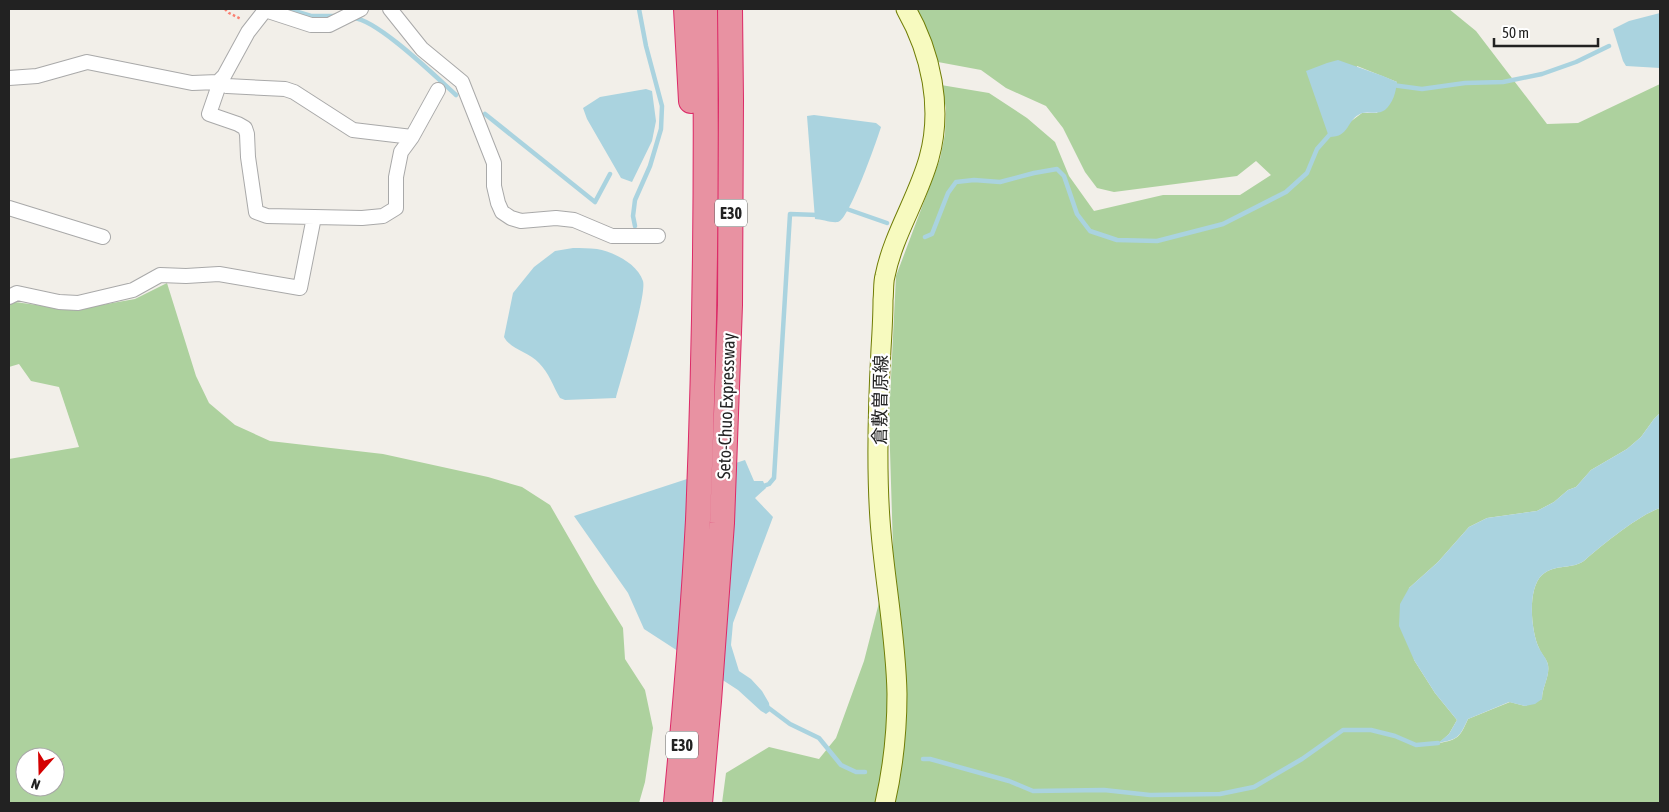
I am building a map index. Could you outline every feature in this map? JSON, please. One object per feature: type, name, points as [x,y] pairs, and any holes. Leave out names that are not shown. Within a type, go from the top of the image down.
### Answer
[{"type":"highway","points":[[686,9],[705,305]]},
{"type":"highway","name":"Seto-Chuo Expressway","points":[[676,803],[687,686],[698,521],[705,305],[705,9]]},
{"type":"highway","name":"Seto-Chuo Expressway","points":[[700,803],[722,523],[730,305],[730,9]]},
{"type":"street","points":[[390,9],[422,49],[462,82],[494,163],[494,186],[502,212],[511,218],[521,221],[556,218],[574,220],[612,236],[658,236]]},
{"type":"street","name":"倉敷曽原線","points":[[886,803],[895,745],[897,695],[893,633],[880,520],[878,454],[884,276],[894,245],[929,158],[935,128],[929,62],[914,23],[906,9]]},
{"type":"street","points":[[358,10],[331,24],[311,25],[265,10],[219,82],[209,114],[245,128],[256,212],[267,216],[383,216],[396,208],[396,177],[401,152],[412,137],[438,90]]},
{"type":"street","points":[[9,78],[37,76],[87,62],[192,83],[219,82],[227,86],[286,89],[294,92],[353,130],[412,137]]},
{"type":"street","points":[[9,208],[103,237]]},
{"type":"street","points":[[9,297],[17,293],[59,302],[78,303],[132,290],[160,275],[219,274],[300,288],[314,217]]},
{"type":"path","points":[[225,9],[229,13],[254,25]]},
{"type":"green space","points":[[913,9],[1449,9],[1476,31],[1547,124],[1578,123],[1660,84],[1660,413],[1641,437],[1627,449],[1591,470],[1576,487],[1568,490],[1554,502],[1537,511],[1487,518],[1469,527],[1438,562],[1409,588],[1414,660],[1435,693],[1457,720],[1449,734],[1439,743],[1445,742],[1458,737],[1468,719],[1510,702],[1525,706],[1542,699],[1548,669],[1536,641],[1532,621],[1532,600],[1537,581],[1547,571],[1580,563],[1632,524],[1660,508],[1660,803],[722,803],[726,773],[769,747],[819,759],[836,738],[864,661],[893,548],[889,418],[896,276],[940,159],[945,134],[946,108],[941,85],[989,93],[1027,118],[1055,142],[1069,176],[1094,211],[1163,195],[1240,195],[1271,175],[1256,161],[1237,176],[1114,192],[1097,188],[1085,172],[1063,128],[1046,106],[1006,88],[981,70],[938,62]],"holes":[[[1357,66],[1397,82],[1377,113],[1362,113],[1350,122]]]},
{"type":"green space","points":[[167,283],[196,376],[209,403],[235,425],[270,441],[383,454],[488,477],[522,487],[550,505],[623,628],[625,659],[645,690],[653,728],[645,782],[639,803],[9,803],[9,459],[79,447],[59,387],[31,381],[19,364],[9,367],[9,304],[15,302],[73,310],[135,299]]},
{"type":"water","points":[[1660,13],[1660,68],[1626,66],[1613,29],[1629,21]]},
{"type":"water","points":[[1338,60],[1397,82],[1394,97],[1385,110],[1362,113],[1341,134],[1329,137],[1306,71]]},
{"type":"water","points":[[646,89],[652,91],[656,121],[652,141],[632,182],[621,178],[587,119],[583,108],[600,97]]},
{"type":"water","points":[[814,115],[876,123],[881,127],[869,162],[849,208],[838,222],[815,219],[807,116]]},
{"type":"water","points":[[573,248],[597,249],[624,259],[636,269],[643,281],[638,319],[616,398],[565,400],[560,398],[548,375],[539,363],[511,345],[504,337],[513,293],[534,267],[555,251]]},
{"type":"water","points":[[1660,413],[1660,508],[1632,524],[1580,563],[1547,571],[1537,581],[1532,600],[1532,621],[1536,641],[1548,665],[1542,699],[1535,704],[1525,706],[1509,702],[1468,719],[1457,737],[1438,743],[1449,734],[1457,720],[1435,693],[1414,660],[1399,626],[1400,604],[1409,588],[1438,562],[1469,527],[1487,518],[1537,511],[1554,502],[1568,490],[1576,487],[1591,470],[1627,449],[1641,437]]},
{"type":"water","points":[[745,460],[754,481],[763,481],[766,488],[755,498],[773,517],[733,623],[731,645],[739,671],[751,679],[762,691],[769,703],[770,711],[766,714],[738,690],[644,629],[628,593],[574,516]]},
{"type":"waterway","points":[[288,9],[311,16],[335,16]]},
{"type":"waterway","points":[[635,226],[633,216],[635,200],[650,166],[661,129],[662,106],[646,46],[639,9]]},
{"type":"waterway","points":[[353,18],[363,21],[391,38],[456,95]]},
{"type":"waterway","points":[[1392,85],[1422,89],[1465,83],[1503,82],[1542,74],[1576,62],[1609,46]]},
{"type":"waterway","points":[[485,114],[595,202],[610,174]]},
{"type":"waterway","points":[[925,237],[932,234],[948,193],[956,182],[974,180],[1000,182],[1057,169],[1064,176],[1077,214],[1090,231],[1117,240],[1157,241],[1223,224],[1286,192],[1307,173],[1317,149],[1332,132]]},
{"type":"waterway","points":[[844,208],[887,223]]},
{"type":"waterway","points":[[761,487],[769,484],[774,478],[790,214],[818,215]]},
{"type":"waterway","points":[[766,706],[790,724],[819,738],[841,765],[856,772],[865,772]]},
{"type":"waterway","points":[[923,759],[930,759],[1009,781],[1033,791],[1104,790],[1150,795],[1220,794],[1254,787],[1302,759],[1343,730],[1371,730],[1395,736],[1416,745],[1438,743]]}]
